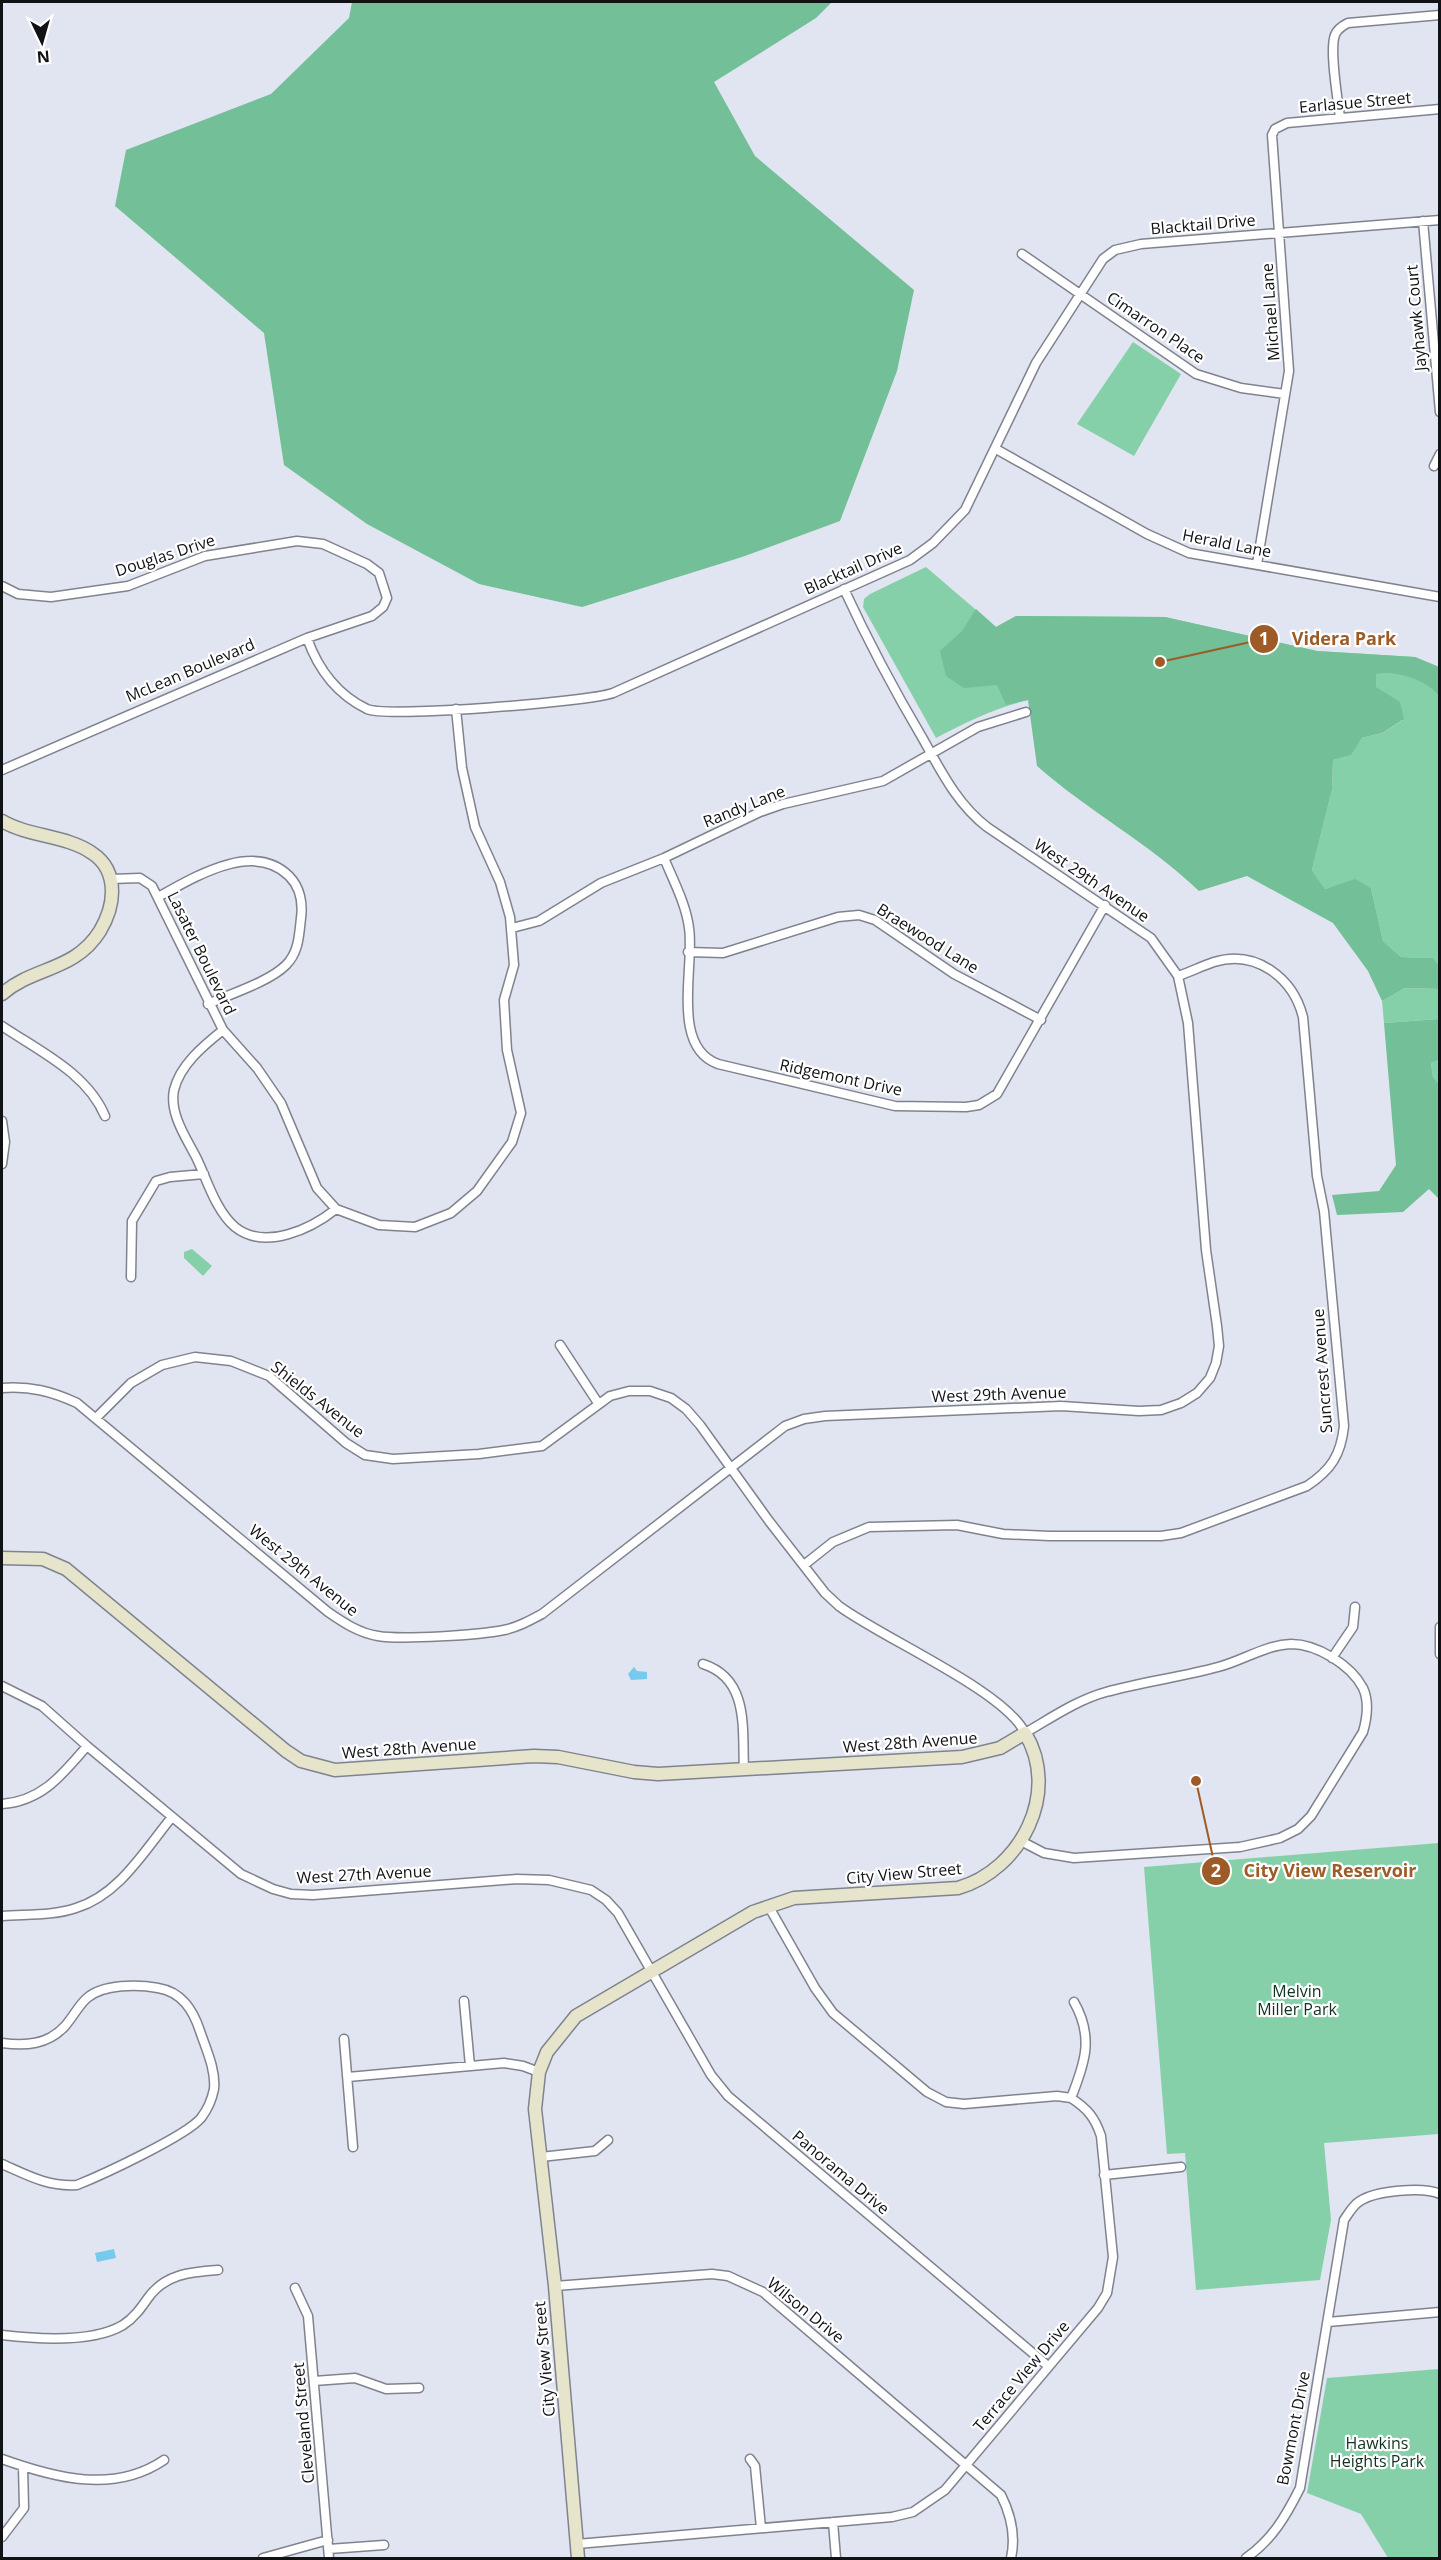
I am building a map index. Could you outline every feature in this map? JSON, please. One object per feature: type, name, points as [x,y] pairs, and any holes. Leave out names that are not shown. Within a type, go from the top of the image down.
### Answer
[{"type":"street","points":[[1340,118],[1333,47],[1335,34],[1341,27],[1348,23],[1440,15]]},
{"type":"street","name":"Earlasue Street","points":[[1275,129],[1287,123],[1440,110]]},
{"type":"street","name":"Michael Lane","points":[[1257,564],[1285,394],[1289,353],[1271,144],[1275,129]]},
{"type":"street","name":"Blacktail Drive","points":[[307,638],[315,660],[327,678],[343,695],[369,710],[396,712],[456,709],[604,696],[910,560],[933,543],[965,510],[1036,363],[1103,259],[1114,250],[1126,246],[1440,220]]},
{"type":"street","name":"Jayhawk Court","points":[[1423,221],[1440,412]]},
{"type":"street","name":"Cimarron Place","points":[[1023,254],[1196,374],[1241,388],[1285,394]]},
{"type":"street","name":"Herald Lane","points":[[996,449],[1174,548],[1440,597]]},
{"type":"street","points":[[1434,466],[1440,454]]},
{"type":"street","name":"Douglas Drive","points":[[2,586],[18,594],[51,597],[128,586],[205,556],[297,541],[323,544],[367,564],[379,573],[387,598]]},
{"type":"street","name":"West 29th Avenue","points":[[2,1388],[24,1387],[53,1392],[77,1403],[328,1612],[351,1628],[378,1636],[406,1637],[501,1631],[522,1625],[542,1614],[785,1426],[804,1419],[825,1416],[1061,1406],[1139,1412],[1161,1410],[1181,1403],[1197,1393],[1210,1378],[1219,1346],[1206,1250],[1188,1023],[1178,976],[1151,938],[977,820],[954,792],[931,754],[873,652],[844,589]]},
{"type":"street","name":"McLean Boulevard","points":[[2,770],[307,638],[372,615],[383,607],[387,598]]},
{"type":"street","name":"Lasater Boulevard","points":[[111,879],[140,878],[152,886],[208,1004],[223,1030],[257,1068],[281,1102],[317,1188],[336,1209],[357,1218],[388,1226],[415,1227],[451,1213],[466,1202],[512,1142],[518,1130],[520,1113],[507,1050],[504,1000],[514,965],[512,928],[500,882],[476,827],[462,768],[456,709]]},
{"type":"street","name":"Randy Lane","points":[[512,928],[539,921],[590,889],[664,858],[771,808],[883,781],[985,724],[1026,712]]},
{"type":"street","points":[[2,821],[92,853],[107,868],[111,879],[112,899],[99,932],[83,952],[64,964],[25,979],[2,994]]},
{"type":"street","name":"Ridgemont Drive","points":[[664,858],[689,924],[690,1033],[698,1050],[707,1060],[718,1065],[886,1104],[966,1107],[992,1099],[1041,1020],[1105,905]]},
{"type":"street","points":[[158,897],[195,877],[237,863],[253,861],[277,866],[295,882],[302,912],[298,943],[290,960],[277,972],[208,1004]]},
{"type":"street","name":"Braewood Lane","points":[[688,952],[718,954],[838,917],[859,915],[875,920],[954,974],[1041,1020]]},
{"type":"street","name":"Suncrest Avenue","points":[[804,1565],[833,1542],[869,1527],[957,1525],[1003,1534],[1050,1536],[1161,1536],[1181,1533],[1307,1486],[1323,1476],[1335,1461],[1342,1446],[1344,1426],[1324,1211],[1317,1176],[1303,1017],[1299,1000],[1275,972],[1257,962],[1235,959],[1215,962],[1178,976]]},
{"type":"street","points":[[2,1026],[87,1086],[99,1101],[105,1116]]},
{"type":"street","points":[[223,1030],[183,1070],[174,1093],[178,1120],[221,1209],[236,1227],[258,1237],[280,1237],[300,1230],[336,1209]]},
{"type":"street","points":[[2,1121],[5,1142],[2,1164]]},
{"type":"street","points":[[131,1277],[132,1221],[147,1193],[156,1181],[170,1177],[204,1174]]},
{"type":"street","points":[[560,1345],[598,1403]]},
{"type":"street","name":"Shields Avenue","points":[[96,1418],[131,1383],[162,1365],[195,1357],[231,1361],[269,1376],[346,1443],[365,1455],[393,1459],[479,1454],[542,1446],[610,1396],[629,1391],[650,1391],[671,1398],[686,1409],[769,1521]]},
{"type":"street","name":"City View Street","points":[[578,2559],[555,2286],[535,2109],[539,2072],[547,2052],[576,2016],[753,1912],[794,1898],[958,1888],[978,1882],[995,1871],[1020,1840],[1033,1818],[1039,1789],[1037,1760],[1019,1722],[993,1699],[838,1606],[769,1521]]},
{"type":"street","name":"West 28th Avenue","points":[[2,1558],[43,1559],[66,1569],[265,1735],[301,1761],[316,1766],[345,1770],[534,1756],[558,1757],[634,1772],[744,1770],[981,1754],[1000,1748],[1082,1701],[1106,1692],[1220,1667],[1276,1646],[1293,1644],[1310,1647],[1332,1658]]},
{"type":"street","points":[[1020,1840],[1044,1853],[1074,1858],[1240,1847],[1280,1838],[1298,1829],[1311,1816],[1363,1732],[1367,1719],[1363,1689],[1346,1668],[1332,1658],[1353,1627],[1355,1607]]},
{"type":"street","points":[[1440,1628],[1440,1654]]},
{"type":"street","points":[[703,1664],[722,1671],[738,1696],[742,1712],[744,1770]]},
{"type":"street","name":"West 27th Avenue","points":[[2,1686],[42,1706],[241,1874],[273,1889],[291,1894],[313,1895],[517,1879],[574,1884],[591,1890],[606,1900],[618,1913],[651,1970]]},
{"type":"street","points":[[2,1804],[22,1802],[49,1787],[87,1746]]},
{"type":"street","points":[[2,1916],[73,1909],[92,1902],[109,1892],[172,1817]]},
{"type":"street","points":[[769,1907],[815,1988],[833,2013],[927,2092],[946,2102],[964,2104],[1056,2096],[1071,2098],[1083,2066],[1086,2038],[1084,2020],[1074,2002]]},
{"type":"street","name":"Panorama Drive","points":[[651,1970],[711,2075],[728,2096],[1048,2366]]},
{"type":"street","points":[[2,2043],[20,2045],[39,2043],[55,2036],[88,1996],[104,1989],[158,1988],[174,1993],[185,2001],[195,2015],[213,2070],[214,2086],[210,2103],[200,2119],[184,2132],[77,2185],[60,2186],[42,2182],[2,2164]]},
{"type":"street","points":[[464,2001],[470,2066]]},
{"type":"street","points":[[344,2039],[353,2147]]},
{"type":"street","points":[[348,2077],[504,2063],[523,2066],[539,2072]]},
{"type":"street","name":"Terrace View Drive","points":[[577,2544],[892,2517],[913,2512],[945,2490],[1098,2308],[1107,2293],[1113,2257],[1096,2120],[1084,2107],[1071,2098]]},
{"type":"street","points":[[541,2157],[595,2151],[608,2140]]},
{"type":"street","points":[[1104,2175],[1181,2167]]},
{"type":"street","name":"Bowmont Drive","points":[[1246,2559],[1268,2541],[1300,2488],[1328,2322],[1341,2228],[1358,2202],[1379,2194],[1424,2190],[1440,2194]]},
{"type":"street","points":[[2,2335],[54,2338],[105,2333],[124,2324],[165,2281],[180,2274],[218,2270]]},
{"type":"street","name":"Wilson Drive","points":[[555,2286],[712,2274],[746,2282],[763,2292],[967,2463],[1001,2495],[1010,2513],[1013,2536],[1011,2559]]},
{"type":"street","name":"Cleveland Street","points":[[295,2288],[308,2316],[329,2549]]},
{"type":"street","points":[[1328,2322],[1426,2316],[1440,2312]]},
{"type":"street","points":[[314,2381],[355,2378],[386,2389],[419,2388]]},
{"type":"street","points":[[2,2459],[78,2479],[114,2481],[140,2474],[165,2460]]},
{"type":"street","points":[[750,2459],[755,2466],[761,2528]]},
{"type":"street","points":[[2,2537],[24,2508],[23,2466]]},
{"type":"street","points":[[833,2522],[836,2559]]},
{"type":"street","points":[[263,2559],[329,2549],[384,2545]]},
{"type":"green space","points":[[352,2],[832,2],[816,18],[714,82],[755,156],[914,290],[897,371],[840,521],[742,557],[582,607],[479,584],[367,524],[284,465],[264,333],[115,206],[126,150],[271,94],[349,18]]},
{"type":"green space","points":[[1133,342],[1181,374],[1134,456],[1077,424]]},
{"type":"green space","points":[[926,567],[996,627],[1016,616],[1165,617],[1317,651],[1415,657],[1439,667],[1439,965],[1433,958],[1401,957],[1383,941],[1371,888],[1355,880],[1325,889],[1312,870],[1332,790],[1333,760],[1350,755],[1362,738],[1382,733],[1403,720],[1028,700],[981,716],[936,738],[863,607],[864,599],[870,594]]},
{"type":"green space","points":[[976,609],[996,627],[1016,616],[1165,617],[1317,651],[1415,657],[1439,667],[1439,696],[1427,685],[1402,675],[1376,674],[1376,687],[1400,702],[1404,719],[1382,733],[1362,738],[1351,755],[1333,760],[1332,790],[1312,870],[1325,889],[1355,879],[1371,888],[1383,941],[1401,957],[1433,958],[1439,965],[1439,989],[1405,988],[1382,1001],[1368,971],[1333,923],[1247,876],[1199,891],[1160,858],[1037,766],[1028,700],[1006,705],[997,685],[964,688],[946,676],[940,651],[962,631]]},
{"type":"green space","points":[[1405,988],[1439,989],[1439,1019],[1384,1023],[1382,1001]]},
{"type":"green space","points":[[1439,1019],[1439,1060],[1431,1063],[1433,1077],[1439,1084],[1439,1199],[1429,1189],[1403,1212],[1337,1215],[1332,1195],[1379,1191],[1396,1165],[1384,1023]]},
{"type":"green space","points":[[1439,1060],[1439,1084],[1433,1077],[1431,1063]]},
{"type":"green space","points":[[192,1249],[212,1266],[203,1276],[184,1258],[184,1252]]},
{"type":"green space","name":"Melvin Miller Park","points":[[1439,1843],[1439,2134],[1324,2143],[1331,2220],[1320,2280],[1196,2290],[1185,2153],[1167,2154],[1144,1867]]},
{"type":"green space","name":"Hawkins Heights Park","points":[[1439,2369],[1439,2558],[1388,2558],[1361,2514],[1307,2493],[1327,2378]]},
{"type":"water","points":[[634,1667],[637,1671],[647,1672],[647,1679],[631,1680],[628,1674]]},
{"type":"water","points":[[114,2249],[116,2258],[97,2262],[95,2253]]},
{"type":"place","name":"Videra Park","points":[[1160,662]]},
{"type":"place","name":"City View Reservoir","points":[[1196,1781]]}]
